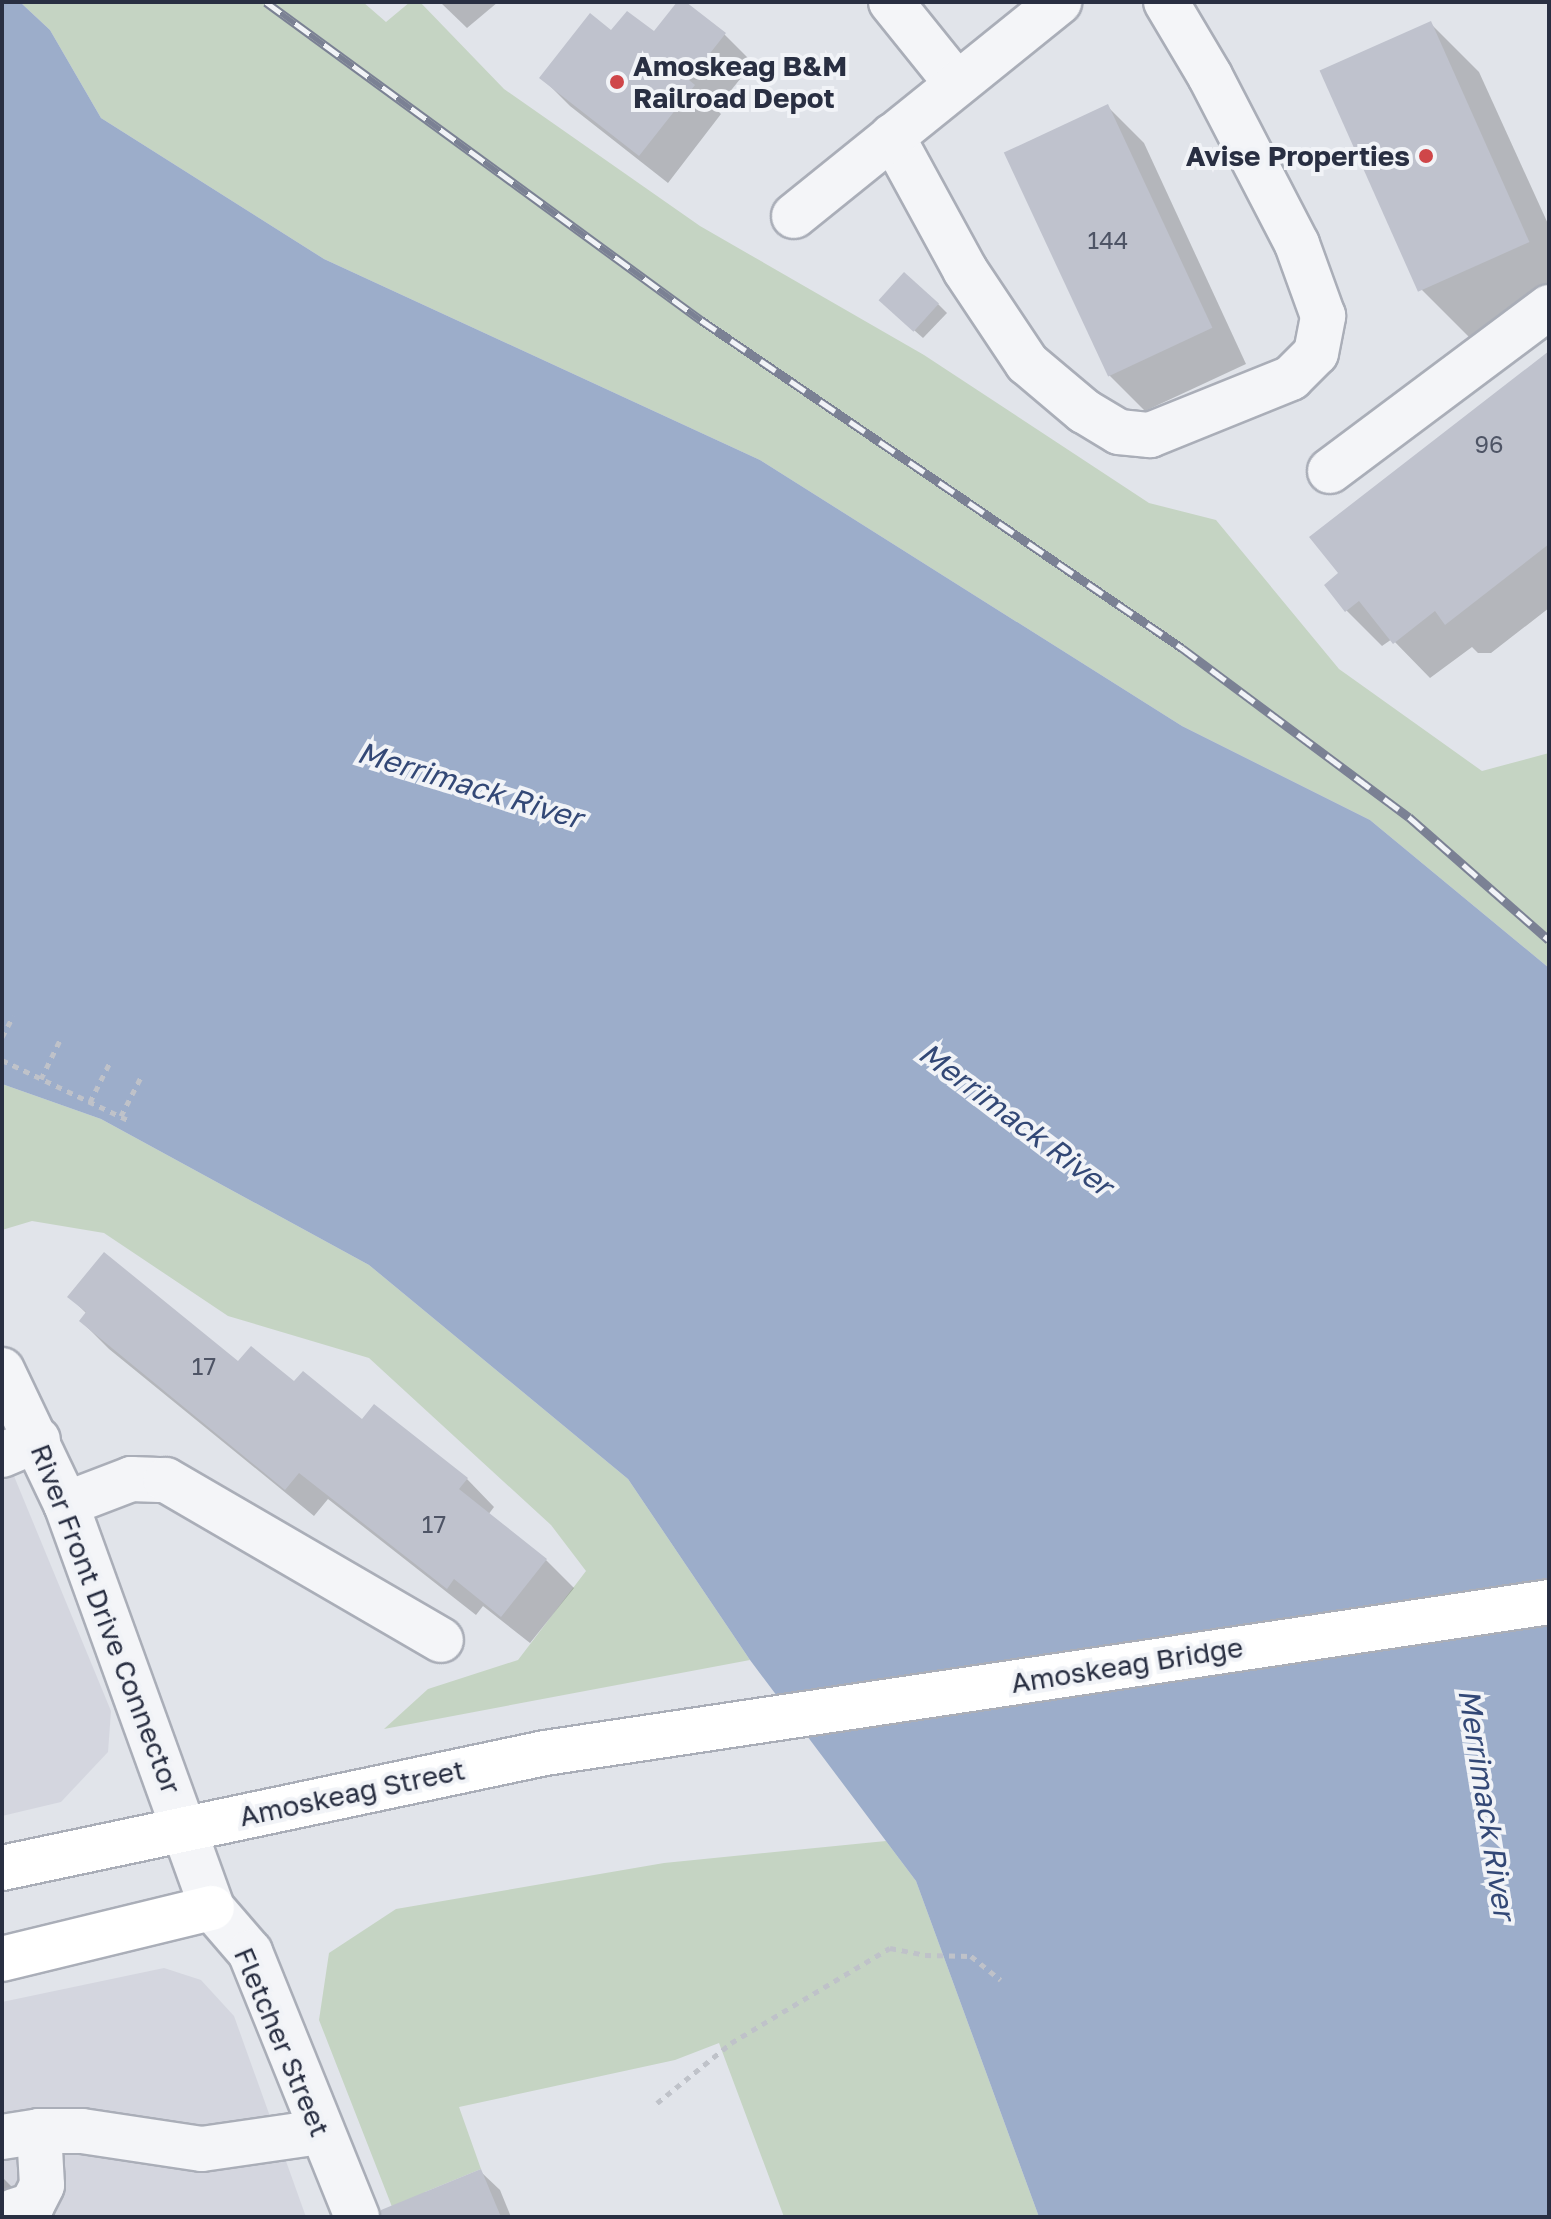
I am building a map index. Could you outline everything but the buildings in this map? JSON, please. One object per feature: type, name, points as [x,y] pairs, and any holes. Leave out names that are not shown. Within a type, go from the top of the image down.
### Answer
[{"type":"main road","name":"Amoskeag Bridge","points":[[704,1729],[1549,1602]]},
{"type":"main road","name":"Amoskeag Street","points":[[2,1868],[545,1753],[704,1729]]},
{"type":"main road","points":[[2,1959],[212,1908]]},
{"type":"street","points":[[891,2],[957,84]]},
{"type":"street","points":[[794,216],[1059,2]]},
{"type":"street","points":[[892,136],[965,270],[1027,363],[1084,411],[1119,432],[1150,435],[1291,378],[1316,353],[1323,316],[1297,244],[1210,76],[1166,2]]},
{"type":"street","points":[[1330,471],[1549,307]]},
{"type":"street","name":"River Front Drive Connector","points":[[2,1370],[20,1447],[66,1504],[185,1827]]},
{"type":"street","points":[[66,1504],[131,1479],[166,1480],[441,1640]]},
{"type":"street","name":"Fletcher Street","points":[[185,1827],[212,1908],[250,1952],[320,2132],[357,2217]]},
{"type":"street","points":[[14,2211],[32,2205],[42,2185],[21,2134],[82,2131],[202,2149],[320,2132]]},
{"type":"path","points":[[2,1037],[13,1016]]},
{"type":"path","points":[[41,1079],[61,1038]]},
{"type":"path","points":[[2,1060],[128,1120]]},
{"type":"path","points":[[90,1102],[110,1062]]},
{"type":"path","points":[[121,1116],[141,1077]]},
{"type":"path","points":[[657,2103],[731,2043],[890,1948],[925,1955],[971,1956],[1001,1980]]},
{"type":"shaded area","points":[[2,1447],[111,1711],[108,1752],[61,1802],[2,1816]]},
{"type":"shaded area","points":[[164,1968],[201,1980],[234,2016],[306,2217],[2,2217],[2,2002]]},
{"type":"green space","points":[[20,2],[363,2],[386,22],[410,2],[420,2],[504,89],[700,226],[924,355],[1149,503],[1216,520],[1339,669],[1482,771],[1549,753],[1549,968],[1370,820],[1182,726],[760,460],[324,259],[101,118],[50,30]]},
{"type":"green space","points":[[2,1084],[101,1119],[369,1265],[628,1479],[750,1660],[384,1729],[428,1689],[518,1660],[586,1571],[551,1525],[369,1358],[228,1316],[104,1233],[32,1221],[2,1230]]},
{"type":"green space","points":[[886,1841],[916,1881],[1039,2217],[784,2217],[719,2043],[675,2060],[459,2107],[481,2169],[425,2192],[435,2217],[396,2217],[319,2020],[329,1953],[396,1909],[664,1863]]},
{"type":"water","name":"Merrimack River","points":[[2,2],[20,2],[50,30],[101,118],[324,259],[760,460],[1182,726],[1370,820],[1549,968],[1549,2217],[1039,2217],[916,1881],[750,1660],[628,1479],[369,1265],[101,1119],[2,1084]]},
{"type":"railway","points":[[266,2],[701,320],[1182,648],[1409,817],[1549,940]]},
{"type":"place","name":"Amoskeag B&M Railroad Depot","points":[[617,82]]},
{"type":"place","name":"Avise Properties","points":[[1426,156]]}]
